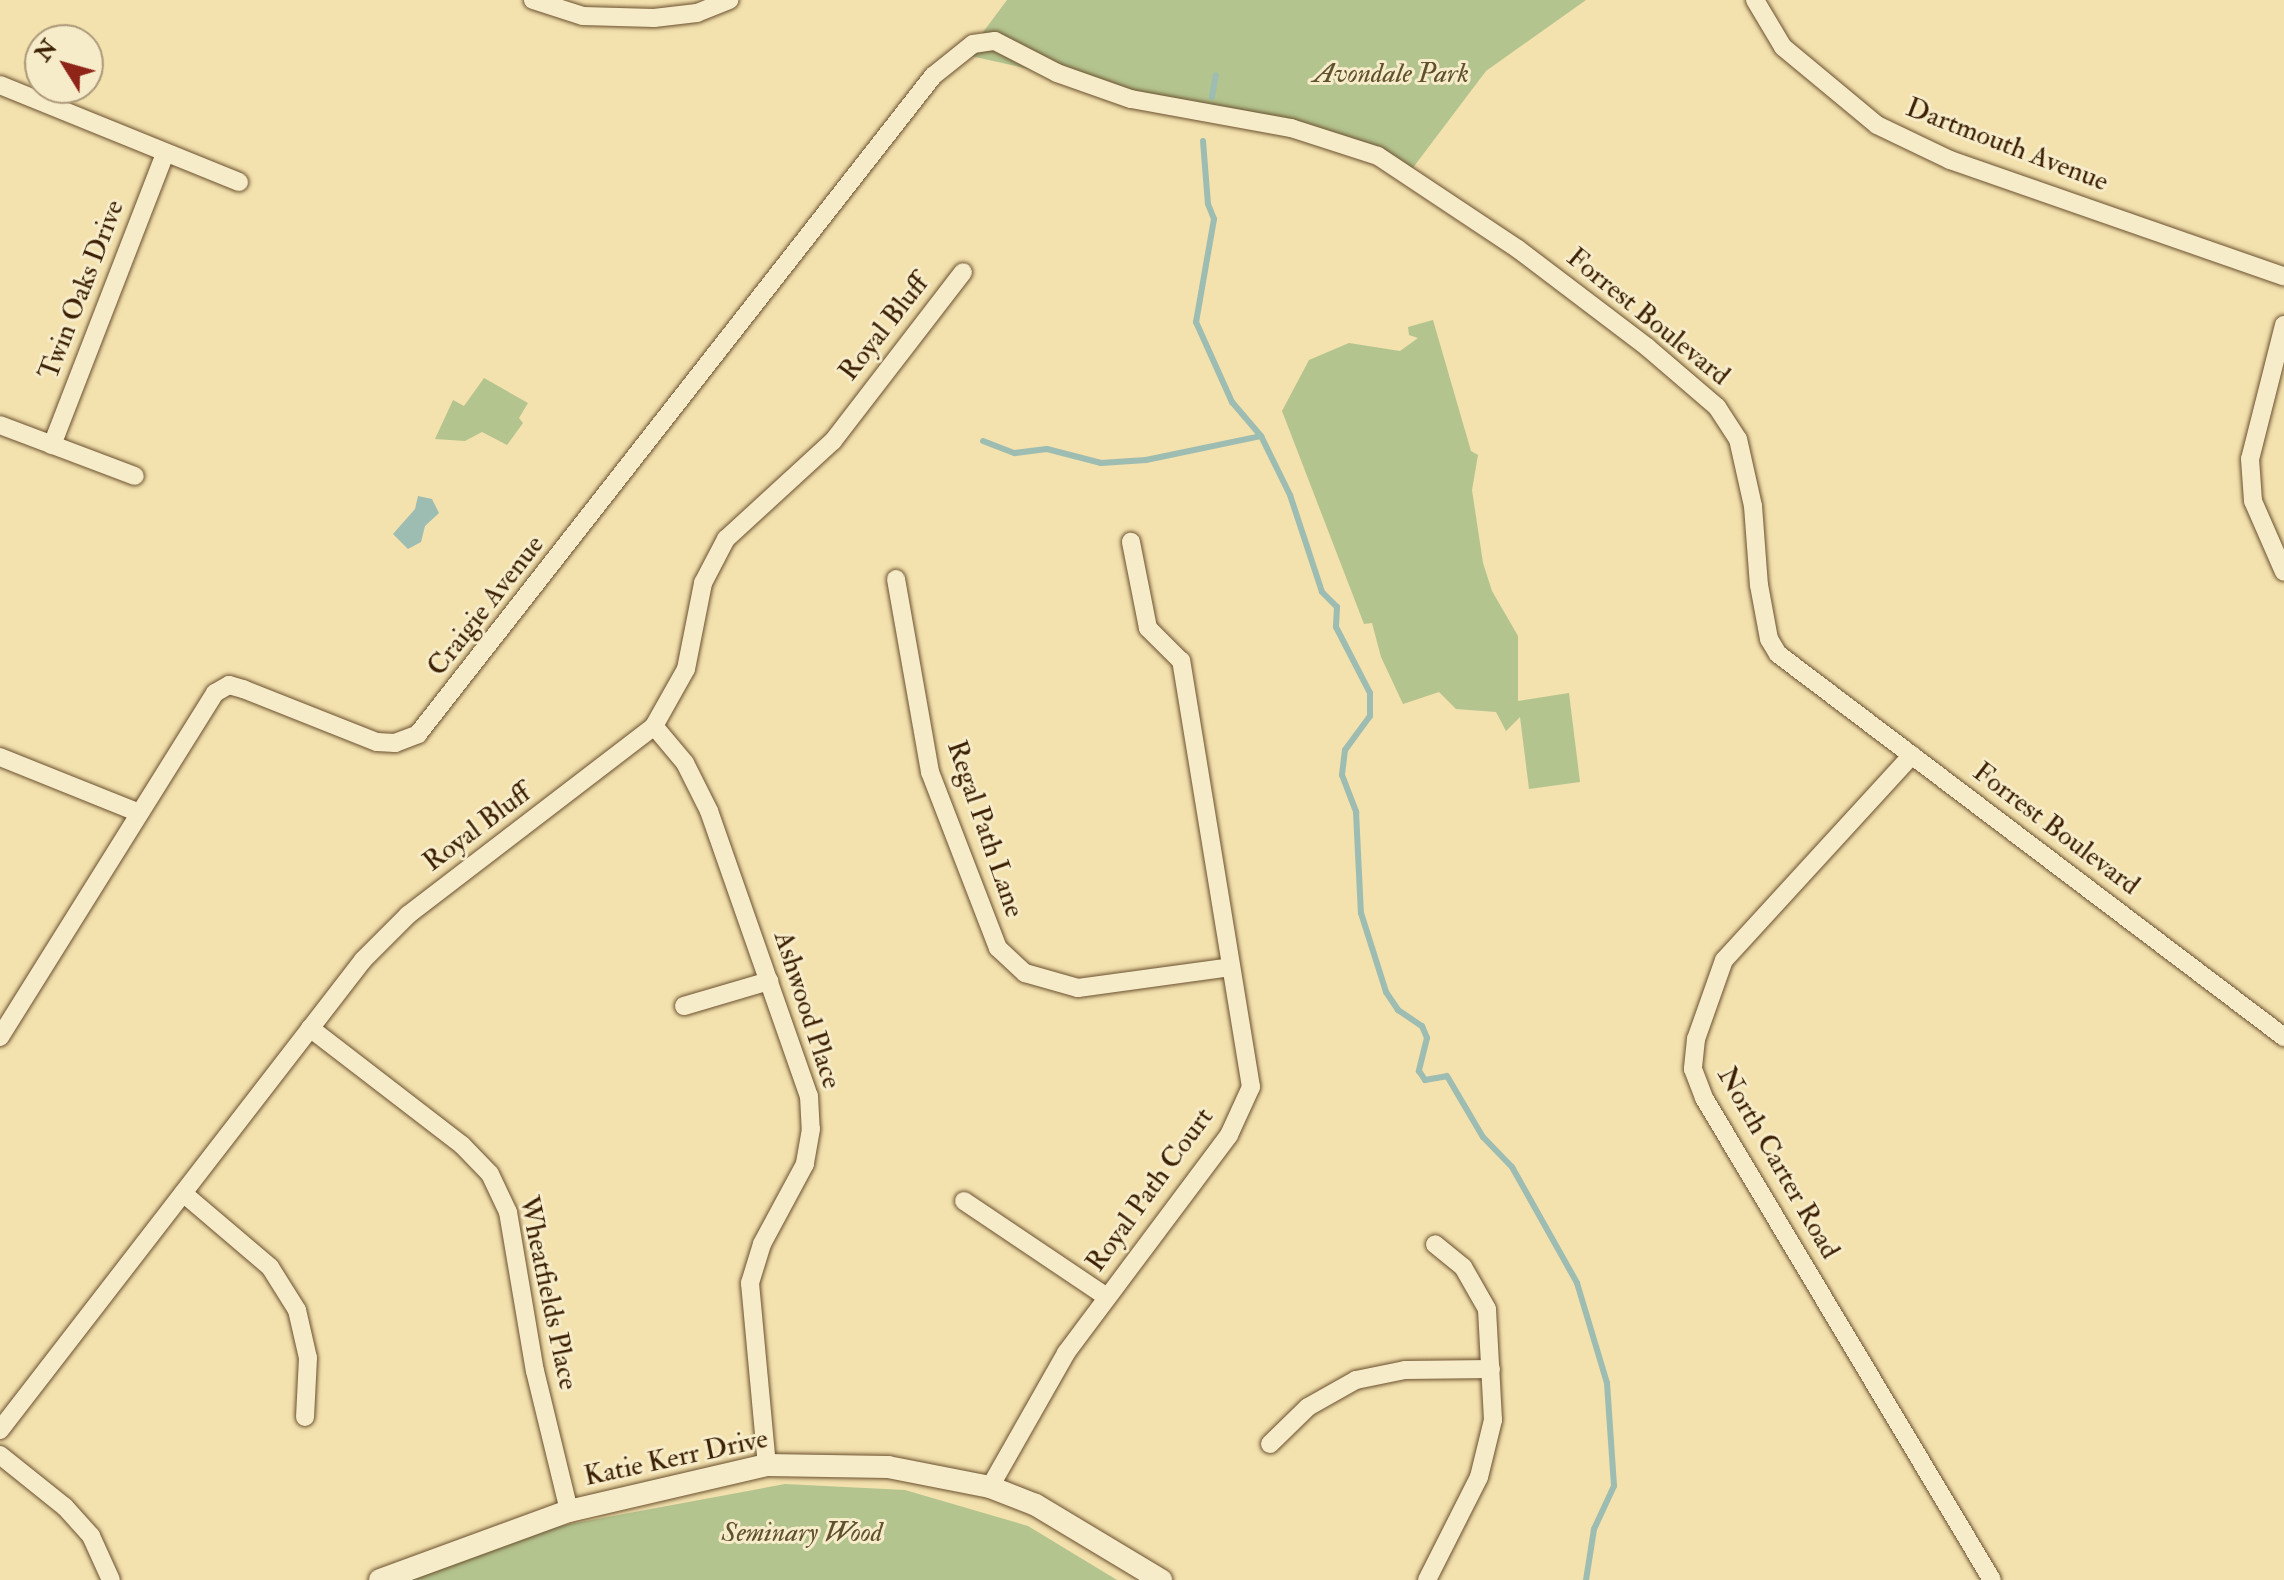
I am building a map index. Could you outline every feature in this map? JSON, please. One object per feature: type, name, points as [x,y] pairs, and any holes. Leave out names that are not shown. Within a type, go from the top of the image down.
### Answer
[{"type":"street","points":[[533,0],[583,16],[654,18],[697,13],[729,0]]},
{"type":"street","name":"Dartmouth Avenue","points":[[1755,0],[1783,47],[1877,125],[1950,160],[2284,276]]},
{"type":"street","name":"Forrest Boulevard","points":[[995,41],[1057,73],[1131,99],[1291,128],[1378,156],[1518,249],[1647,347],[1717,407],[1738,439],[1753,506],[1759,585],[1769,639],[1778,654],[2284,1037]]},
{"type":"street","name":"Craigie Avenue","points":[[0,1037],[209,700],[229,685],[377,742],[395,743],[418,734],[933,76],[973,44],[995,41]]},
{"type":"street","points":[[0,85],[239,182]]},
{"type":"street","name":"Twin Oaks Drive","points":[[52,445],[165,154]]},
{"type":"street","name":"Royal Bluff","points":[[0,1430],[363,960],[408,915],[654,726],[686,669],[703,583],[726,539],[833,441],[963,272]]},
{"type":"street","points":[[2284,325],[2250,459],[2253,501],[2284,572]]},
{"type":"street","points":[[0,425],[135,476]]},
{"type":"street","name":"Royal Path Court","points":[[990,1487],[1066,1353],[1229,1135],[1251,1087],[1181,661],[1148,628],[1131,542]]},
{"type":"street","name":"Regal Path Lane","points":[[896,579],[930,772],[998,948],[1025,973],[1078,988],[1231,967]]},
{"type":"street","name":"Ashwood Place","points":[[654,726],[685,763],[709,811],[809,1096],[811,1129],[805,1164],[762,1244],[750,1283],[767,1465]]},
{"type":"street","name":"North Carter Road","points":[[1912,755],[1724,960],[1696,1039],[1693,1069],[1704,1098],[1992,1580]]},
{"type":"street","points":[[0,757],[137,812]]},
{"type":"street","points":[[684,1006],[769,981]]},
{"type":"street","name":"Wheatfields Place","points":[[310,1028],[462,1145],[490,1174],[508,1212],[535,1371],[569,1511]]},
{"type":"street","points":[[183,1193],[270,1267],[297,1310],[308,1358],[305,1417]]},
{"type":"street","points":[[964,1201],[1107,1297]]},
{"type":"street","points":[[1427,1580],[1479,1477],[1493,1420],[1487,1309],[1463,1267],[1435,1244]]},
{"type":"street","points":[[1270,1444],[1308,1407],[1356,1380],[1405,1370],[1491,1369]]},
{"type":"street","points":[[0,1455],[65,1507],[91,1536],[111,1580]]},
{"type":"street","name":"Katie Kerr Drive","points":[[380,1580],[569,1511],[767,1465],[888,1467],[990,1487],[1036,1505],[1161,1580]]},
{"type":"green space","name":"Avondale Park","points":[[1007,0],[1586,0],[1486,71],[1412,169],[1374,146],[966,55]]},
{"type":"green space","points":[[1433,320],[1471,451],[1478,455],[1472,490],[1483,563],[1492,591],[1518,636],[1518,701],[1569,693],[1580,782],[1529,789],[1520,717],[1506,731],[1496,712],[1456,709],[1439,692],[1403,704],[1381,657],[1372,623],[1364,624],[1282,411],[1309,360],[1349,343],[1400,351],[1418,338],[1409,335],[1408,327]]},
{"type":"green space","points":[[484,378],[528,403],[519,418],[523,423],[507,445],[482,432],[465,441],[435,439],[453,400],[464,406]]},
{"type":"green space","name":"Seminary Wood","points":[[785,1484],[905,1490],[1028,1526],[1117,1580],[406,1580],[532,1531]]},
{"type":"water","points":[[418,496],[432,499],[439,513],[425,526],[421,542],[408,549],[393,534],[415,509]]},
{"type":"waterway","points":[[1212,97],[1216,75]]},
{"type":"waterway","points":[[1203,141],[1208,204],[1214,219],[1196,322],[1232,402],[1261,436],[1290,495],[1322,592],[1337,607],[1336,627],[1370,693],[1370,716],[1345,750],[1342,775],[1356,812],[1361,913],[1386,992],[1398,1010],[1422,1026],[1427,1038],[1419,1071],[1425,1080],[1447,1076],[1483,1137],[1512,1167],[1577,1283],[1607,1383],[1614,1486],[1594,1529],[1586,1580]]},
{"type":"waterway","points":[[983,441],[1015,453],[1047,449],[1101,463],[1146,460],[1261,436]]}]
